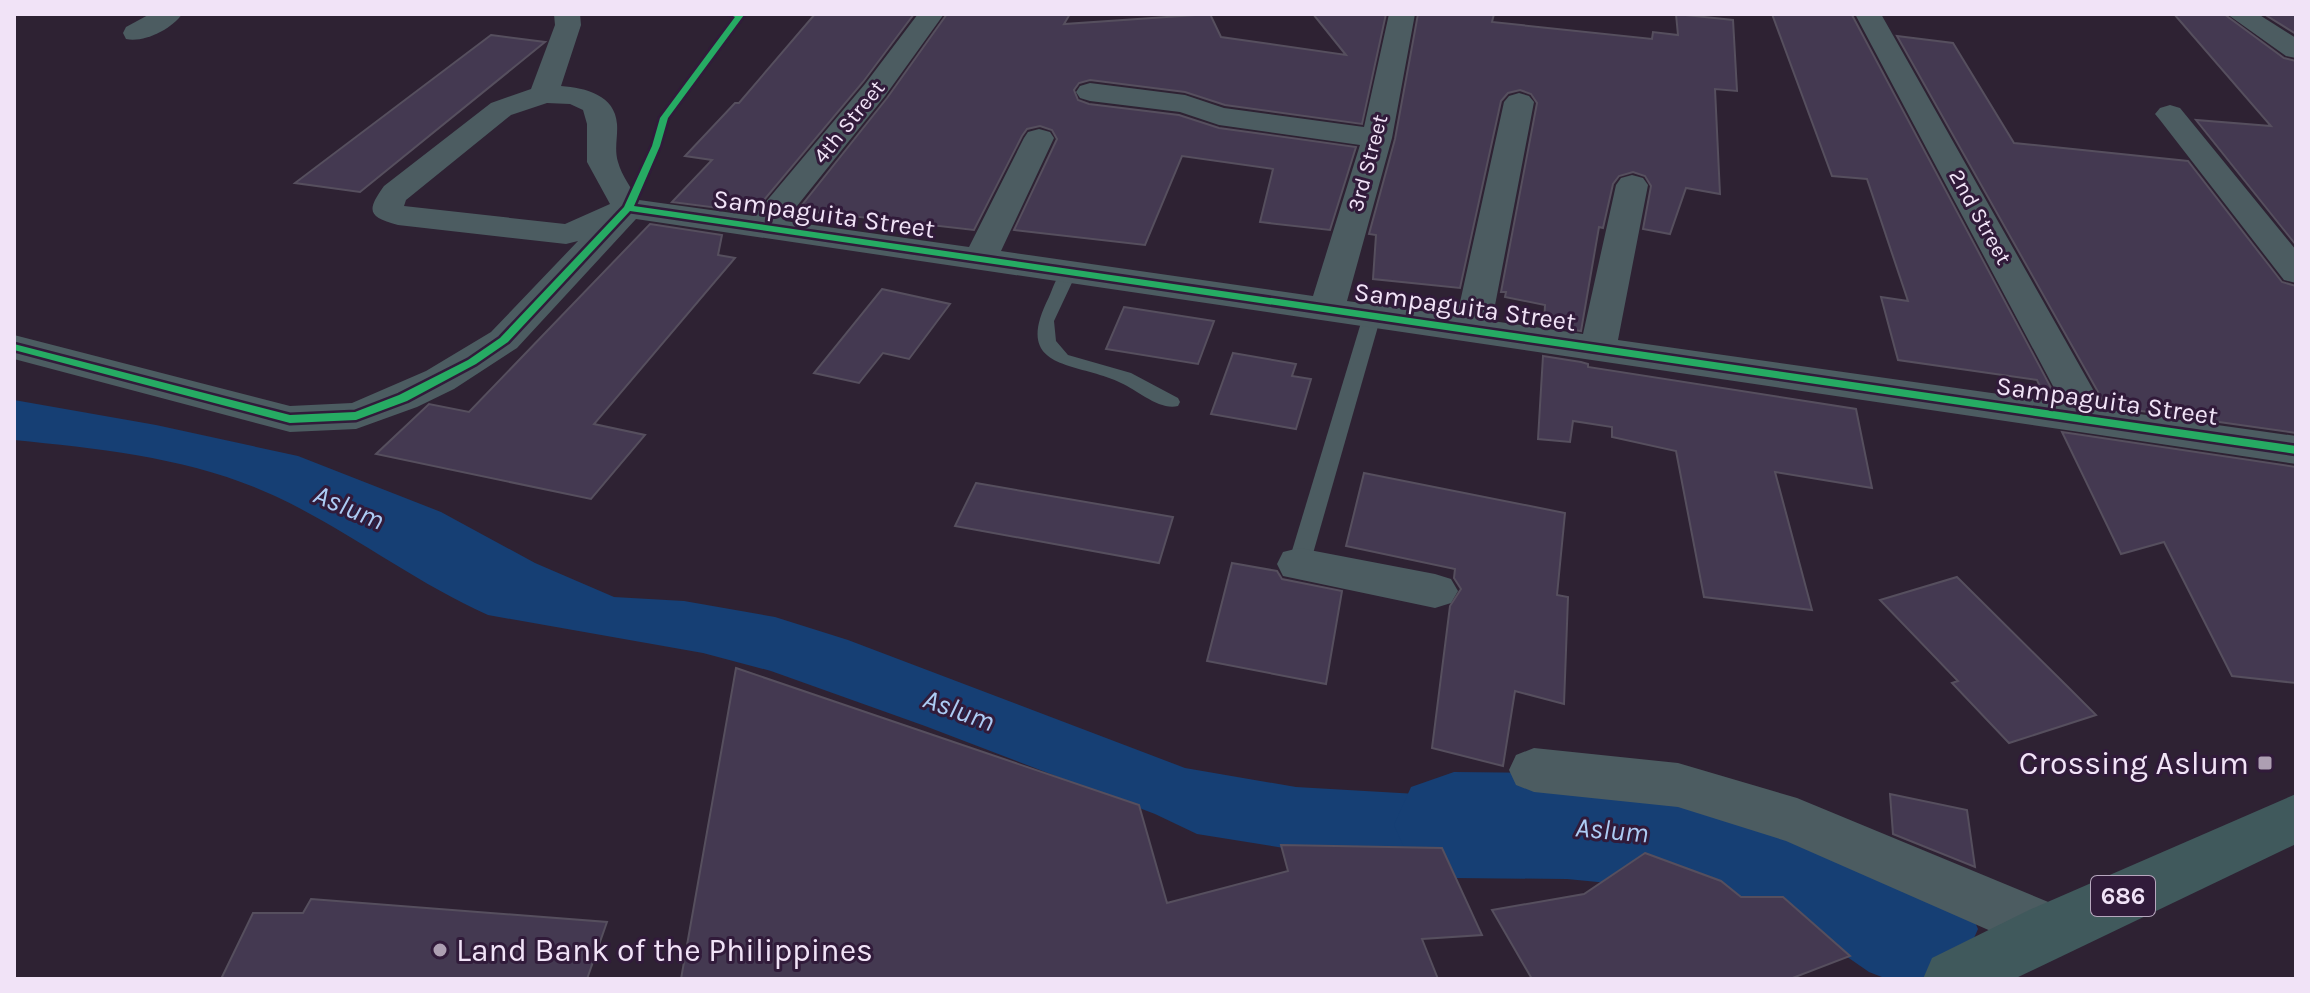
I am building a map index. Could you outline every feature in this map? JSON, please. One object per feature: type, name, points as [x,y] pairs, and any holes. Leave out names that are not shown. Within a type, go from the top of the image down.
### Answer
[{"type":"main road","name":"686","points":[[1953,979],[2050,930],[2296,818]]},
{"type":"street","points":[[136,33],[169,14]]},
{"type":"street","points":[[544,94],[568,25],[567,14]]},
{"type":"street","name":"4th Street","points":[[763,227],[875,90],[931,14]]},
{"type":"street","name":"3rd Street","points":[[1327,309],[1377,138],[1402,14]]},
{"type":"street","name":"2nd Street","points":[[1868,14],[2091,420]]},
{"type":"street","points":[[2240,14],[2296,50]]},
{"type":"street","points":[[1090,92],[1185,104],[1219,116],[1377,138]]},
{"type":"street","points":[[544,94],[575,96],[595,104],[604,123],[601,156],[607,173],[628,208],[588,228],[556,235],[398,215],[388,211],[388,203],[395,193],[501,109],[544,94]]},
{"type":"street","points":[[1472,330],[1519,102]]},
{"type":"street","points":[[2170,114],[2296,273]]},
{"type":"street","points":[[980,259],[1039,138]]},
{"type":"street","points":[[1598,349],[1632,185]]},
{"type":"street","points":[[14,347],[290,419],[356,416],[403,398],[472,362],[504,340],[628,208]]},
{"type":"street","name":"Sampaguita Street","points":[[628,208],[2296,450]]},
{"type":"street","points":[[556,235],[571,250],[568,272]]},
{"type":"street","points":[[1299,564],[1435,591]]},
{"type":"street","points":[[1534,770],[1678,785],[1797,821],[2050,930]]},
{"type":"lane","points":[[1069,272],[1045,321],[1047,342],[1062,359],[1125,377],[1171,402]]},
{"type":"lane","points":[[1299,564],[1372,316]]},
{"type":"water","points":[[14,400],[156,425],[298,456],[441,512],[535,563],[614,597],[684,601],[775,617],[848,640],[1185,768],[1296,787],[1417,794],[1585,793],[1732,815],[1951,896],[1860,940],[1727,864],[1595,826],[1399,856],[1315,853],[1197,834],[1155,814],[771,671],[703,653],[488,615],[434,587],[329,524],[244,483],[147,457],[14,440]]},
{"type":"building","points":[[815,14],[914,14],[863,82],[759,206],[727,202],[726,209],[672,202],[712,160],[685,156],[735,103],[739,103]]},
{"type":"building","points":[[947,14],[1070,14],[1064,24],[1210,14],[1221,37],[1346,55],[1313,14],[1386,14],[1362,124],[1225,105],[1185,92],[1090,80],[1079,83],[1074,90],[1078,100],[1089,104],[1179,115],[1219,128],[1356,147],[1330,230],[1260,222],[1273,169],[1182,156],[1145,245],[1014,230],[1057,139],[1052,130],[1040,126],[1027,129],[1022,136],[974,230],[798,210],[887,98]]},
{"type":"building","points":[[1418,14],[1494,14],[1492,22],[1652,39],[1653,32],[1678,35],[1676,14],[1733,20],[1737,91],[1715,89],[1720,194],[1686,188],[1670,234],[1643,229],[1651,186],[1645,176],[1633,172],[1619,176],[1613,184],[1603,228],[1599,227],[1581,331],[1544,325],[1545,305],[1505,297],[1506,292],[1501,292],[1537,103],[1531,94],[1520,90],[1508,93],[1501,101],[1460,288],[1373,279],[1376,235],[1369,234],[1395,139]]},
{"type":"building","points":[[1772,14],[1852,15],[2057,399],[2045,398],[2037,380],[1898,360],[1881,297],[1908,301],[1867,179],[1832,176]]},
{"type":"building","points":[[2174,14],[2224,14],[2284,58],[2296,61],[2296,245],[2196,120],[2271,126]]},
{"type":"building","points":[[2264,14],[2296,14],[2296,34]]},
{"type":"building","points":[[491,35],[545,42],[360,192],[295,183]]},
{"type":"building","points":[[1897,36],[1953,43],[2014,143],[2188,161],[2282,282],[2296,286],[2296,433],[2106,406]]},
{"type":"building","points":[[650,224],[722,235],[718,255],[735,258],[594,424],[645,435],[591,499],[376,454],[429,404],[469,412]]},
{"type":"building","points":[[882,289],[950,304],[909,359],[883,353],[859,383],[814,373]]},
{"type":"building","points":[[1124,307],[1214,321],[1198,364],[1106,349]]},
{"type":"building","points":[[1233,353],[1296,364],[1292,376],[1311,379],[1296,429],[1211,414]]},
{"type":"building","points":[[1543,356],[1581,362],[1588,364],[1588,367],[1856,409],[1872,488],[1775,472],[1812,610],[1704,597],[1676,451],[1612,437],[1612,427],[1573,421],[1570,442],[1538,439]]},
{"type":"building","points":[[2062,432],[2296,467],[2296,683],[2232,676],[2164,542],[2121,554]]},
{"type":"building","points":[[1364,473],[1565,513],[1557,595],[1568,597],[1564,704],[1515,691],[1503,766],[1432,748],[1450,606],[1461,589],[1454,578],[1455,569],[1346,546]]},
{"type":"building","points":[[976,483],[1173,517],[1159,563],[955,526]]},
{"type":"building","points":[[1232,563],[1277,571],[1282,579],[1342,591],[1326,684],[1207,661]]},
{"type":"building","points":[[1957,577],[2096,715],[2009,743],[1952,683],[1958,681],[1880,600]]},
{"type":"building","points":[[736,668],[1139,805],[1167,903],[1288,871],[1281,845],[1442,848],[1482,935],[1422,939],[1438,979],[681,979]]},
{"type":"building","points":[[1890,794],[1967,810],[1975,867],[1893,834]]},
{"type":"building","points":[[1645,853],[1721,881],[1741,897],[1783,897],[1850,956],[1790,979],[1532,979],[1492,910],[1584,894]]},
{"type":"building","name":"Land Bank of the Philippines","points":[[311,899],[607,922],[587,979],[221,979],[253,913],[303,913]]},
{"type":"waterway","name":"Aslum","points":[[1454,825],[1567,826],[1680,836],[1826,872],[1914,929]]},
{"type":"cycle path","points":[[14,347],[290,419],[356,416],[403,398],[472,362],[504,340],[628,208],[656,146],[664,118],[740,15],[733,14]]},
{"type":"cycle path","points":[[628,208],[2296,450]]},
{"type":"place","name":"Crossing Aslum","points":[[2265,763]]},
{"type":"place","name":"Land Bank of the Philippines","points":[[440,950]]}]
